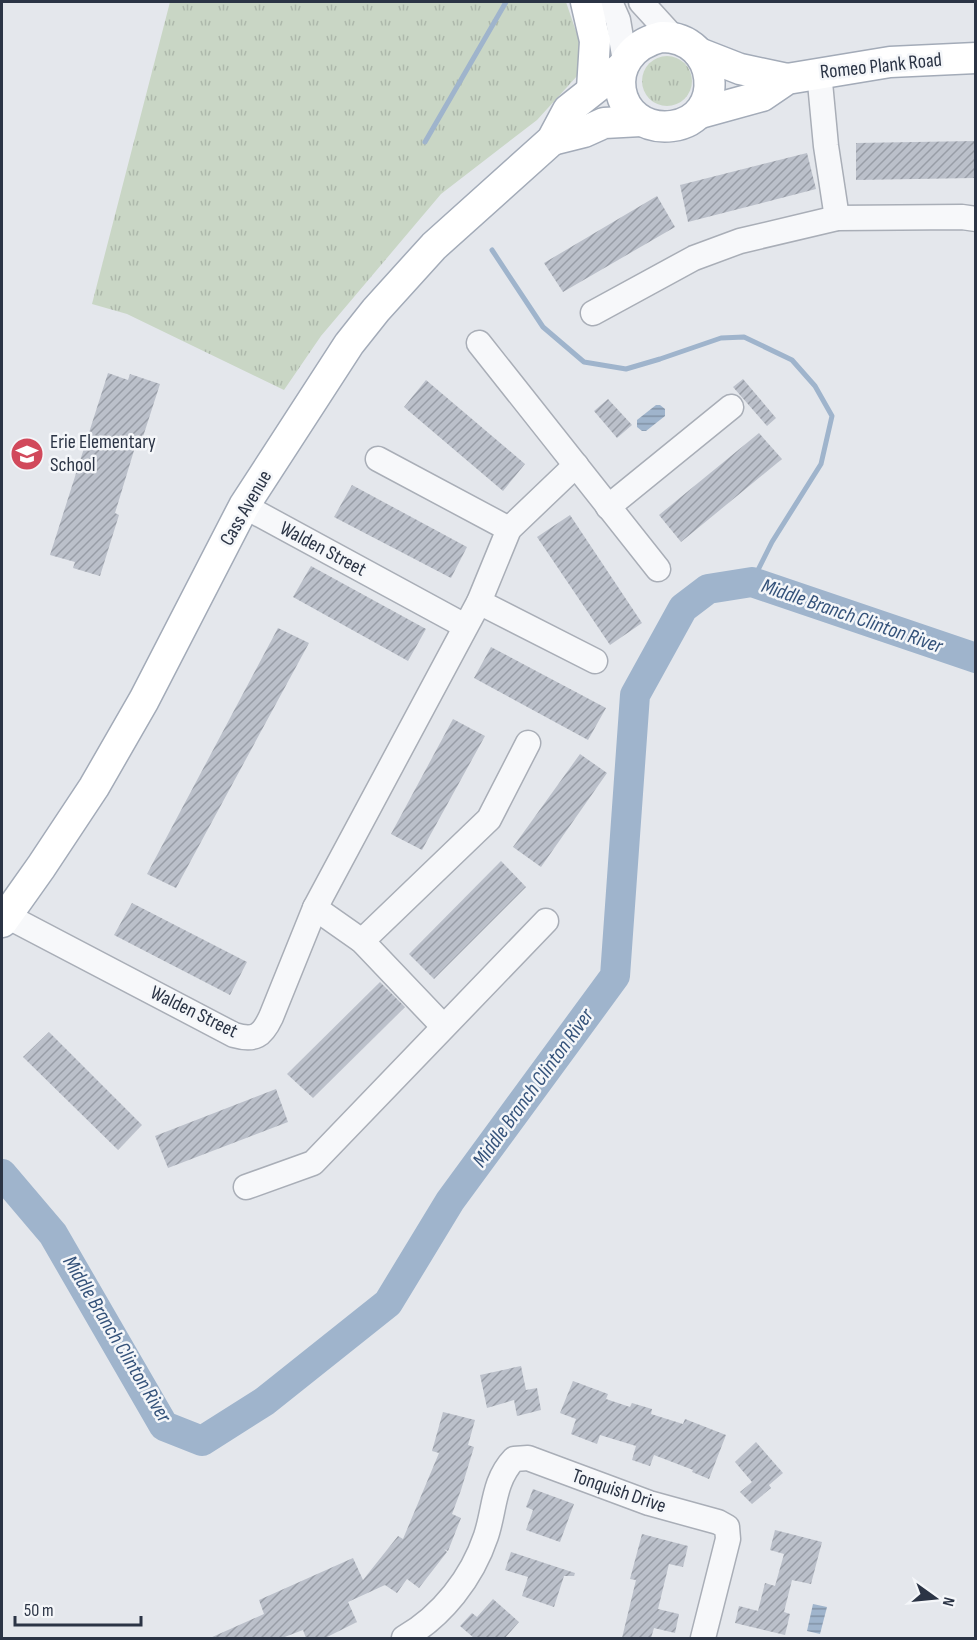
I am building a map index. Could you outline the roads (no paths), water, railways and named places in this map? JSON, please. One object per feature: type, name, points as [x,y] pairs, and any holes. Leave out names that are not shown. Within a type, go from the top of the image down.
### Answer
[{"type":"main road","points":[[586,2],[595,41],[592,90]]},
{"type":"main road","points":[[673,37],[683,40],[699,53],[706,66],[709,79],[706,103],[700,113],[692,119],[673,126],[650,125],[633,115],[624,99],[621,89],[623,64],[640,46],[651,40],[673,37]]},
{"type":"main road","name":"Romeo Plank Road","points":[[699,53],[740,69],[787,79]]},
{"type":"main road","name":"Romeo Plank Road","points":[[700,113],[762,96],[787,79],[819,72],[890,62],[975,58]]},
{"type":"main road","name":"Cass Avenue","points":[[4,919],[71,823],[105,768],[144,700],[244,507],[324,381],[376,310],[434,246],[552,140],[568,110],[623,64]]},
{"type":"main road","name":"Cass Avenue","points":[[552,140],[584,132],[604,123],[641,121]]},
{"type":"street","points":[[610,2],[618,20],[623,64]]},
{"type":"street","points":[[641,2],[673,37]]},
{"type":"street","points":[[819,72],[826,146],[837,218]]},
{"type":"street","points":[[593,313],[694,258],[740,241],[837,218],[962,217],[975,219]]},
{"type":"street","points":[[479,343],[658,569]]},
{"type":"street","points":[[608,507],[731,407]]},
{"type":"street","points":[[378,459],[509,529]]},
{"type":"street","name":"Walden Street","points":[[4,919],[220,1027],[247,1038],[258,1036],[266,1027],[315,908],[479,602],[509,529],[576,465]]},
{"type":"street","name":"Walden Street","points":[[244,507],[465,626]]},
{"type":"street","points":[[479,602],[595,661]]},
{"type":"street","points":[[362,941],[489,819],[528,743]]},
{"type":"street","points":[[315,908],[362,941],[443,1026]]},
{"type":"street","points":[[246,1187],[313,1163],[546,921]]},
{"type":"street","name":"Tonquish Drive","points":[[404,1638],[416,1632],[455,1595],[486,1537],[503,1470],[514,1459],[528,1458],[649,1503],[717,1522],[727,1527],[728,1539],[703,1638]]},
{"type":"water","points":[[656,405],[665,409],[665,416],[646,431],[642,431],[637,427],[637,420]]},
{"type":"water","points":[[813,1604],[827,1607],[820,1634],[807,1631]]},
{"type":"waterway","points":[[425,142],[506,2]]},
{"type":"waterway","points":[[492,250],[543,327],[584,362],[626,369],[721,338],[744,337],[792,360],[815,386],[832,416],[821,464],[772,542],[752,582]]},
{"type":"waterway","name":"Middle Branch Clinton River","points":[[2,1174],[53,1234],[164,1426],[202,1441],[265,1401],[388,1303],[450,1201],[615,976],[635,695],[683,608],[708,589],[752,582],[976,658]]},
{"type":"place","name":"Erie Elementary School","points":[[27,454]]}]
